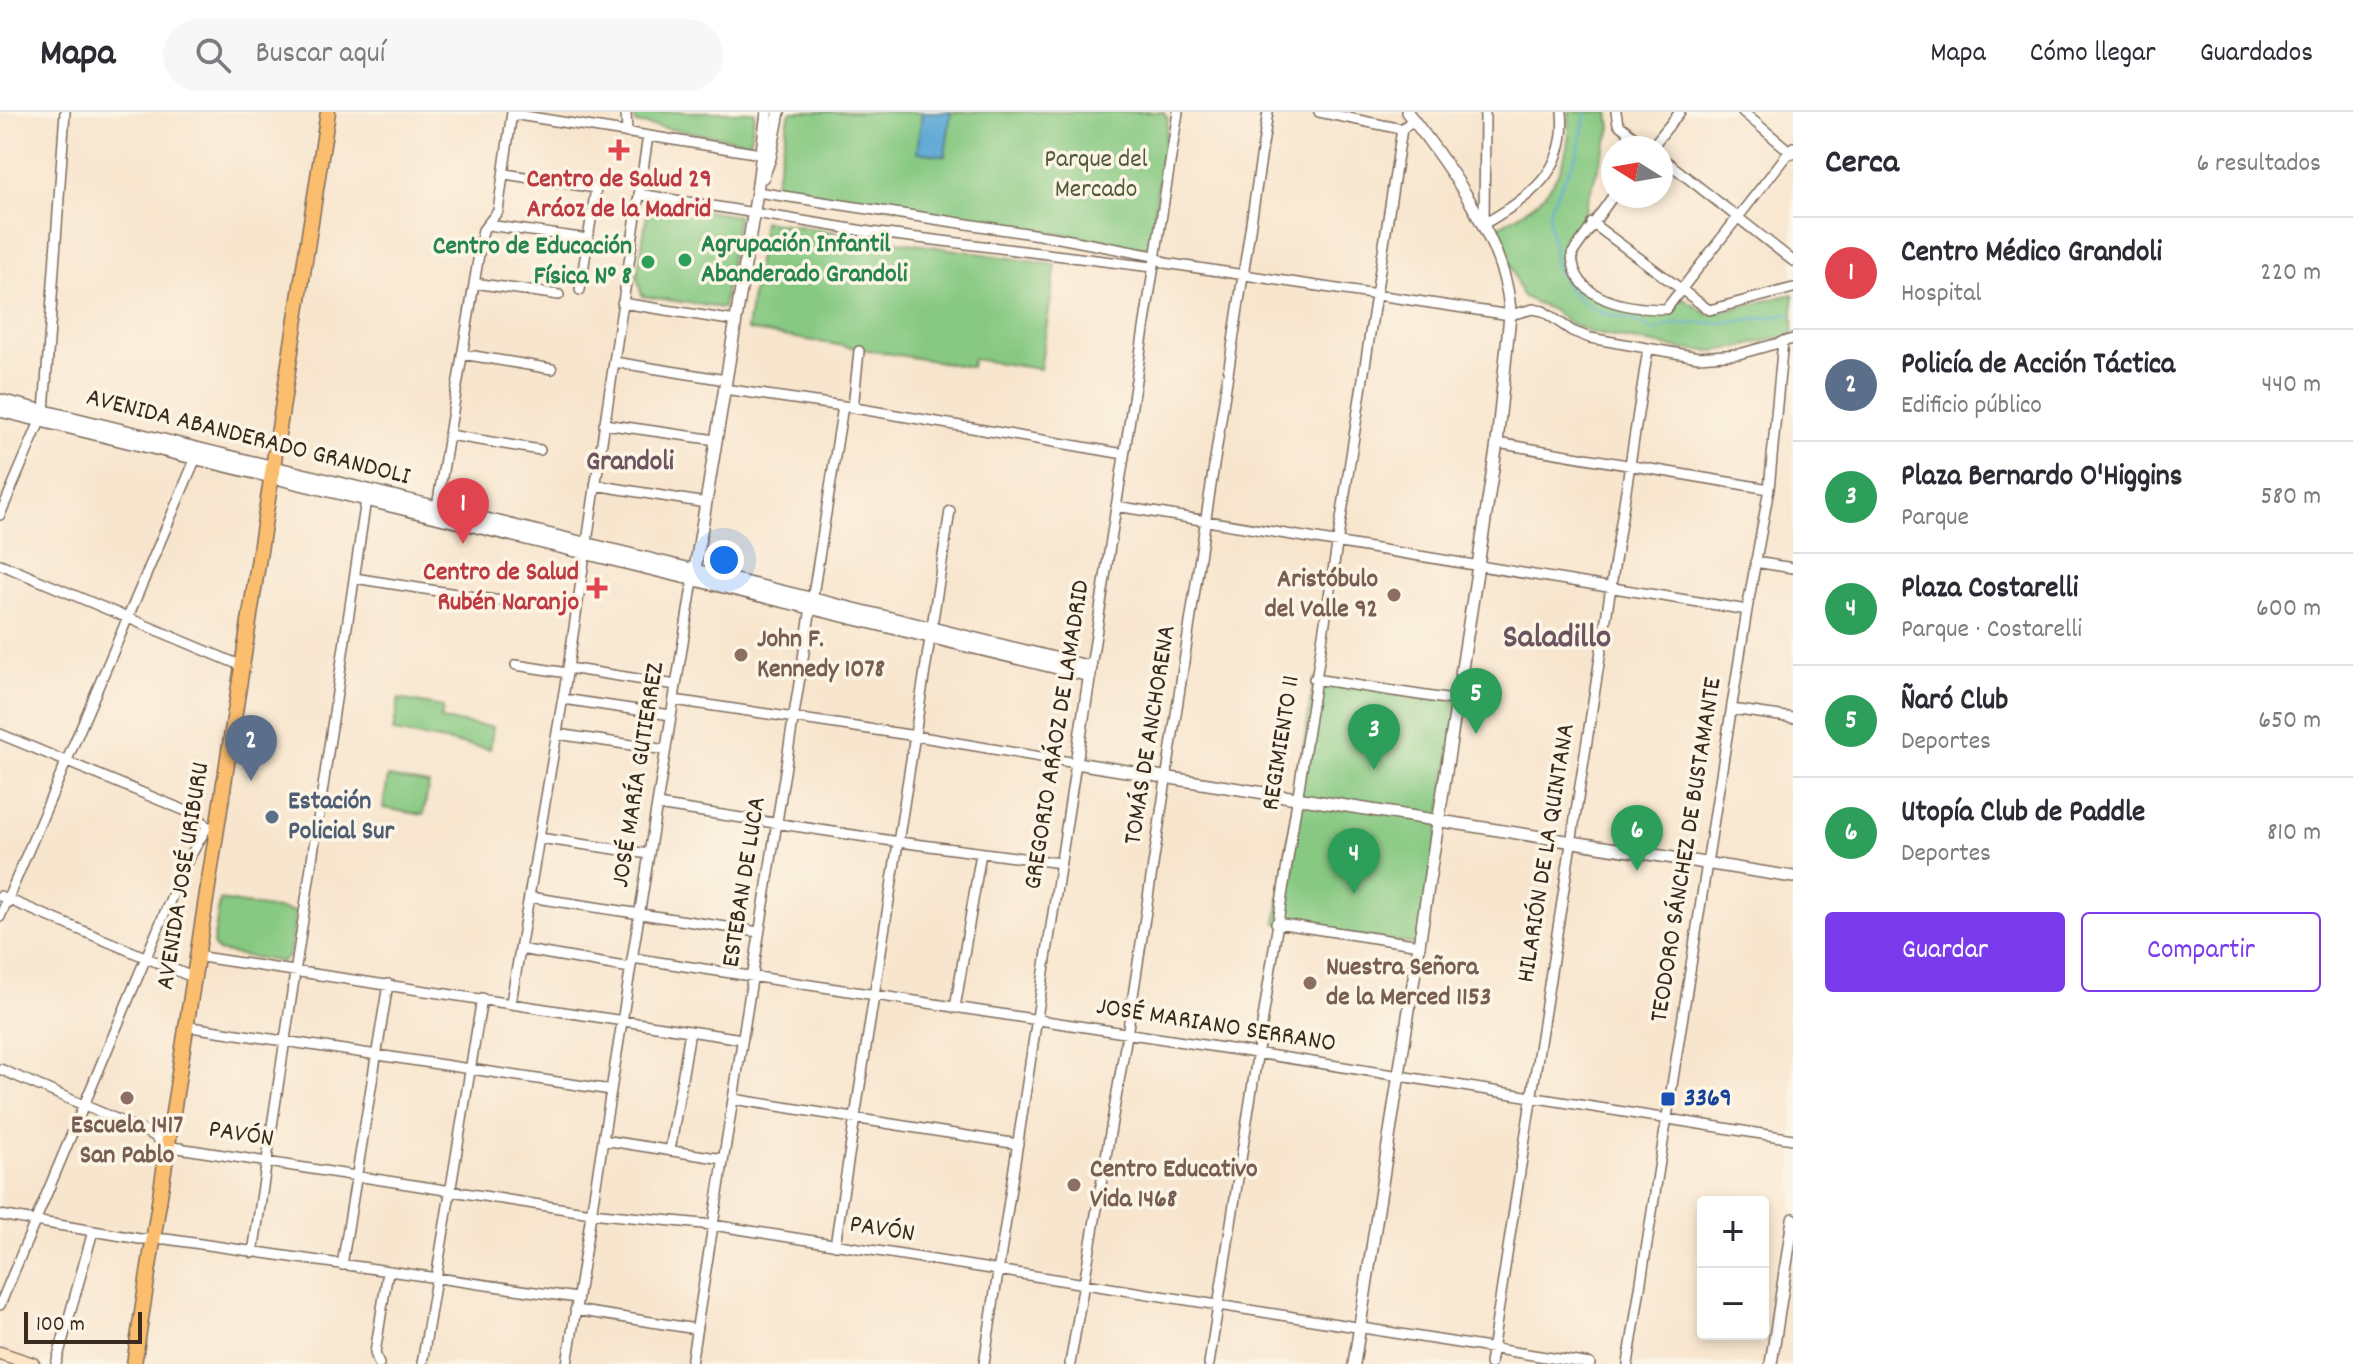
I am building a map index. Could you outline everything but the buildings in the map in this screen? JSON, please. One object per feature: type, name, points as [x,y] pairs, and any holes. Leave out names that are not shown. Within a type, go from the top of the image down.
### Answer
[{"type":"main road","name":"AVENIDA JOSÉ URIBURU","points":[[134,1364],[212,827],[242,666],[328,112]]},
{"type":"main road","points":[[0,1353],[33,1364]]},
{"type":"street","points":[[0,515],[42,416],[65,112]]},
{"type":"street","points":[[626,112],[627,133]]},
{"type":"street","name":"JOSÉ MARÍA GUTIERREZ","points":[[567,1364],[757,192],[767,112]]},
{"type":"street","name":"JOSÉ MARÍA GUTIERREZ","points":[[757,192],[770,158],[779,112]]},
{"type":"street","name":"GREGORIO ARÁOZ DE LAMADRID","points":[[984,1364],[1178,112]]},
{"type":"street","name":"TOMÁS DE ANCHORENA","points":[[1070,1364],[1127,1035],[1268,112]]},
{"type":"street","points":[[1319,112],[1402,129],[1410,116],[1484,224],[1510,296],[1497,443],[1354,1364]]},
{"type":"street","points":[[1484,224],[1485,112]]},
{"type":"street","points":[[1484,224],[1526,199],[1544,180],[1564,133],[1562,112]]},
{"type":"street","points":[[1616,112],[1618,124],[1634,136]]},
{"type":"street","points":[[1660,136],[1680,112]]},
{"type":"street","points":[[1604,208],[1572,254],[1572,265],[1578,277],[1597,296],[1636,309],[1666,309],[1792,151],[1743,112]]},
{"type":"street","points":[[436,512],[483,230],[498,211],[512,113],[761,154]]},
{"type":"street","name":"REGIMIENTO 11","points":[[1209,1364],[1295,798],[1402,129]]},
{"type":"street","points":[[511,1002],[563,699],[648,136]]},
{"type":"street","points":[[1673,167],[1793,261]]},
{"type":"street","points":[[505,174],[596,188],[580,290]]},
{"type":"street","points":[[757,192],[1059,238],[1154,256],[1165,263],[1375,295],[1510,315],[1533,309],[1543,311],[1572,331],[1590,338],[1698,357],[1717,357],[1788,340]]},
{"type":"street","points":[[639,194],[964,245],[1152,267]]},
{"type":"street","points":[[1592,223],[1709,310],[1793,288]]},
{"type":"street","points":[[488,225],[588,239]]},
{"type":"street","points":[[474,283],[559,295]]},
{"type":"street","points":[[622,303],[736,321]]},
{"type":"street","name":"TEODORO SÁNCHEZ DE BUSTAMANTE","points":[[1628,1364],[1747,610],[1769,489],[1788,340]]},
{"type":"street","name":"HILARIÓN DE LA QUINTANA","points":[[1490,1364],[1648,349]]},
{"type":"street","name":"ESTEBAN DE LUCA","points":[[691,1364],[811,604],[859,351]]},
{"type":"street","points":[[462,354],[552,369]]},
{"type":"street","points":[[614,362],[725,385],[1124,454]]},
{"type":"street","name":"AVENIDA ABANDERADO GRANDOLI","points":[[0,400],[42,416]]},
{"type":"street","name":"AVENIDA ABANDERADO GRANDOLI","points":[[0,411],[42,416],[1090,671]]},
{"type":"street","points":[[604,424],[716,440]]},
{"type":"street","points":[[449,435],[540,450]]},
{"type":"street","points":[[1497,443],[1769,489]]},
{"type":"street","points":[[0,917],[4,898],[67,762],[198,454]]},
{"type":"street","points":[[595,485],[706,503]]},
{"type":"street","points":[[253,1253],[367,495]]},
{"type":"street","points":[[1116,506],[1747,610]]},
{"type":"street","points":[[835,1245],[950,511]]},
{"type":"street","points":[[1755,562],[1793,568]]},
{"type":"street","points":[[0,564],[242,666]]},
{"type":"street","points":[[354,578],[527,605]]},
{"type":"street","points":[[516,665],[676,685]]},
{"type":"street","points":[[1314,679],[1459,701]]},
{"type":"street","points":[[563,699],[671,715]]},
{"type":"street","points":[[674,700],[1793,877]]},
{"type":"street","points":[[1732,709],[1793,718]]},
{"type":"street","points":[[0,734],[198,816],[212,827],[184,867],[0,1305]]},
{"type":"street","points":[[557,734],[666,750]]},
{"type":"street","points":[[657,805],[1061,863]]},
{"type":"street","points":[[539,838],[649,854]]},
{"type":"street","points":[[955,1008],[981,853]]},
{"type":"street","points":[[529,897],[759,932]]},
{"type":"street","points":[[4,898],[192,977]]},
{"type":"street","points":[[1276,923],[1420,945]]},
{"type":"street","name":"JOSÉ MARIANO SERRANO","points":[[520,949],[752,977],[1256,1053],[1793,1139]]},
{"type":"street","points":[[195,956],[742,1039]]},
{"type":"street","points":[[342,1265],[388,984]]},
{"type":"street","points":[[422,1364],[482,998]]},
{"type":"street","points":[[184,1026],[611,1090]]},
{"type":"street","points":[[670,1151],[690,1031]]},
{"type":"street","points":[[0,1069],[153,1135],[166,1146]]},
{"type":"street","points":[[733,1099],[1018,1144]]},
{"type":"street","points":[[603,1140],[723,1159]]},
{"type":"street","name":"PAVÓN","points":[[166,1146],[591,1213],[713,1225],[1082,1286],[1590,1364]]},
{"type":"street","points":[[0,1215],[140,1239],[166,1239],[577,1298]]},
{"type":"street","points":[[1771,1364],[1793,1219]]},
{"type":"street","points":[[56,1364],[93,1231]]},
{"type":"street","points":[[379,1364],[375,1353],[388,1271]]},
{"type":"street","points":[[575,1310],[696,1329]]},
{"type":"green space","points":[[635,112],[755,112],[750,142],[635,123]]},
{"type":"green space","name":"Parque del Mercado","points":[[790,112],[1163,112],[1168,119],[1149,248],[774,188]]},
{"type":"green space","points":[[1569,112],[1609,112],[1611,129],[1609,136],[1601,136],[1601,159],[1570,249],[1569,259],[1575,277],[1590,293],[1610,305],[1643,312],[1668,313],[1682,298],[1709,315],[1793,294],[1793,334],[1741,347],[1713,351],[1688,350],[1592,333],[1522,296],[1497,228],[1535,204],[1547,191],[1560,170],[1569,136]]},
{"type":"green space","name":"Agrupación Infantil Abanderado Grandoli","points":[[649,202],[738,216],[723,308],[642,296],[637,277]]},
{"type":"green space","name":"Parque del Mercado","points":[[763,221],[1056,265],[1040,369],[973,359],[971,367],[747,330]]},
{"type":"green space","points":[[1314,679],[1459,701],[1420,945],[1276,923]]},
{"type":"green space","points":[[399,699],[443,707],[441,720],[493,727],[490,749],[393,732]]},
{"type":"green space","points":[[388,777],[429,784],[423,815],[383,808]]},
{"type":"green space","points":[[220,900],[296,912],[289,956],[281,962],[217,951],[213,944]]},
{"type":"water","points":[[922,112],[951,112],[945,156],[917,152]]},
{"type":"waterway","points":[[1586,112],[1578,152],[1551,205],[1549,216],[1555,264],[1567,288],[1599,312],[1636,321],[1655,332],[1666,325],[1732,322],[1790,314]]},
{"type":"place","name":"Centro de Salud 29 Aráoz de la Madrid","points":[[619,150]]},
{"type":"place","name":"Agrupación Infantil Abanderado Grandoli","points":[[685,260]]},
{"type":"place","name":"Centro de Educación Física N° 8","points":[[648,262]]},
{"type":"place","name":"Centro Médico Grandoli","points":[[463,544]]},
{"type":"place","name":"Centro de Salud Rubén Naranjo","points":[[597,588]]},
{"type":"place","name":"Aristóbulo del Valle 92","points":[[1394,595]]},
{"type":"place","name":"John F. Kennedy 1078","points":[[741,655]]},
{"type":"place","name":"Ñaró Club","points":[[1476,734]]},
{"type":"place","name":"Plaza Bernardo O'Higgins","points":[[1374,770]]},
{"type":"place","name":"Policía de Acción Táctica","points":[[251,781]]},
{"type":"place","name":"Estación Policial Sur","points":[[272,817]]},
{"type":"place","name":"Utopía Club de Paddle","points":[[1637,871]]},
{"type":"place","name":"Plaza Costarelli","points":[[1354,894]]},
{"type":"place","name":"Nuestra Señora de la Merced 1153","points":[[1310,983]]},
{"type":"place","name":"Escuela 1417 San Pablo","points":[[127,1098]]},
{"type":"place","name":"3369","points":[[1668,1099]]},
{"type":"place","name":"Centro Educativo Vida 1468","points":[[1074,1185]]},
{"type":"district","name":"Grandoli","points":[[630,464]]},
{"type":"district","name":"Saladillo","points":[[1557,639]]}]
